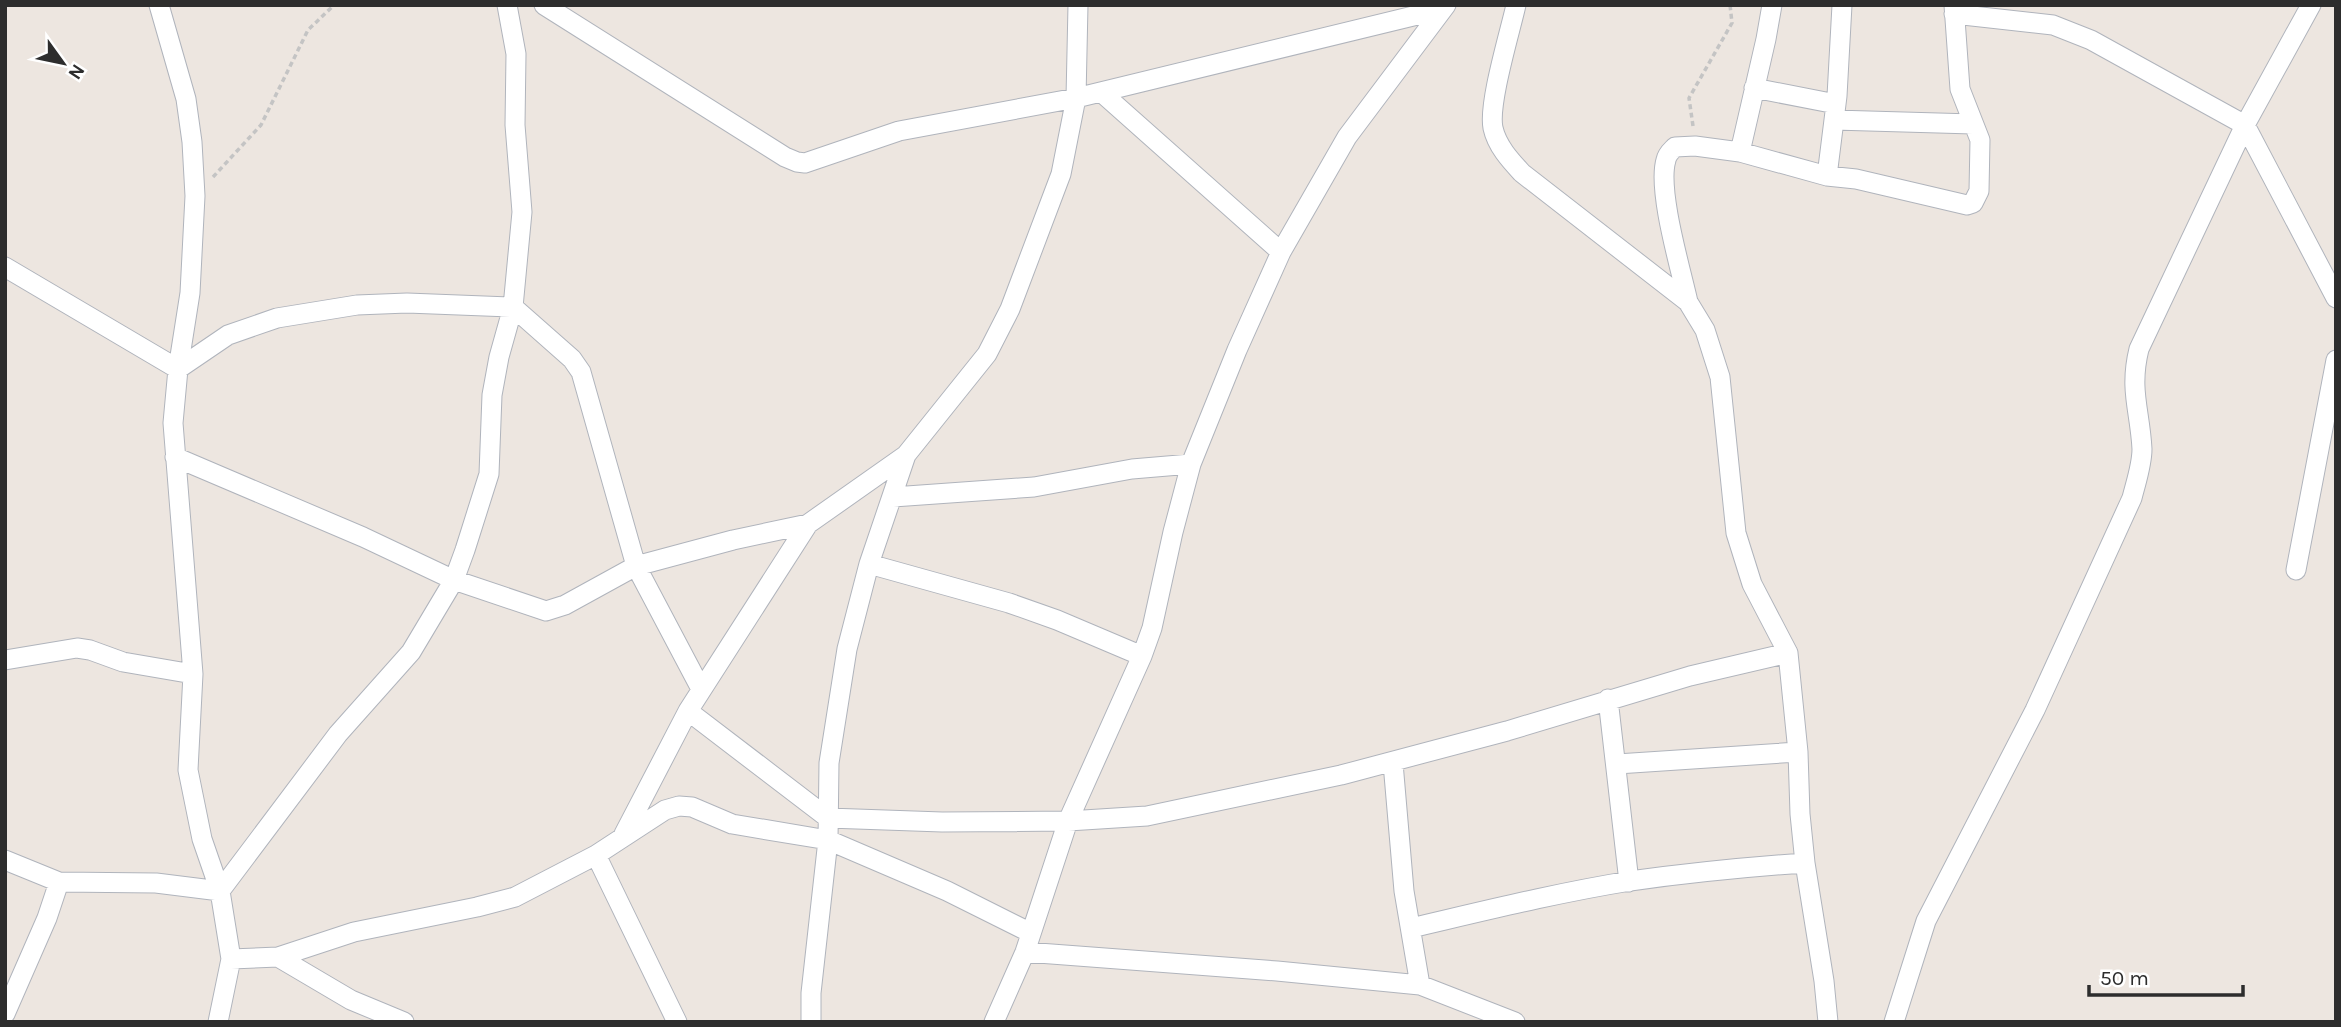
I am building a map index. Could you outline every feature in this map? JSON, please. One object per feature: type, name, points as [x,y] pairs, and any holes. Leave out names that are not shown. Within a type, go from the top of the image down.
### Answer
[{"type":"street","points":[[159,5],[186,99],[192,142],[195,196],[190,293],[178,369],[173,423],[174,457],[193,674],[188,770],[202,839],[220,891],[230,959],[219,1022]]},
{"type":"street","points":[[220,891],[338,734],[411,652],[454,580],[489,474],[492,395],[513,307],[522,212],[515,125],[516,54],[507,5]]},
{"type":"street","points":[[544,5],[785,157],[805,163],[899,131],[1076,98],[1444,7]]},
{"type":"street","points":[[623,837],[701,689],[808,524],[906,455],[987,354],[1010,309],[1061,174],[1076,98],[1078,5]]},
{"type":"street","points":[[1516,5],[1493,107],[1493,128],[1504,153],[1522,173],[1688,302]]},
{"type":"street","points":[[1740,152],[1772,5]]},
{"type":"street","points":[[1827,176],[1835,112],[1842,5]]},
{"type":"street","points":[[1894,1022],[1926,921],[2035,710],[2132,498],[2142,451],[2135,402],[2134,370],[2140,349],[2245,125],[2311,5]]},
{"type":"street","points":[[994,1022],[1025,952],[1068,821],[1142,656],[1152,628],[1191,464],[1237,350],[1281,251],[1347,137],[1444,7]]},
{"type":"street","points":[[1828,1022],[1805,863],[1788,653],[1752,584],[1735,533],[1720,377],[1705,330],[1688,302],[1667,205],[1667,156],[1675,147],[1695,146],[1740,152],[1827,176],[1856,179],[1967,205],[1973,203],[1979,191],[1980,140],[1961,89],[1954,9],[2053,24],[2091,40],[2245,125],[2336,298]]},
{"type":"street","points":[[1754,88],[1835,112],[1973,124]]},
{"type":"street","points":[[1101,92],[1281,251]]},
{"type":"street","points":[[5,267],[178,369]]},
{"type":"street","points":[[178,369],[228,335],[277,318],[313,311],[357,305],[407,303],[513,307],[572,359],[581,372],[636,566],[701,689]]},
{"type":"street","points":[[2296,570],[2336,360]]},
{"type":"street","points":[[811,1022],[811,993],[828,839],[829,763],[837,699],[869,564],[906,455]]},
{"type":"street","points":[[174,457],[352,532],[454,580],[546,611],[565,605],[636,566],[733,540],[808,524]]},
{"type":"street","points":[[893,497],[1034,486],[1132,469],[1191,464]]},
{"type":"street","points":[[869,564],[1009,603],[1142,656]]},
{"type":"street","points":[[5,660],[76,649],[90,650],[123,662],[193,674]]},
{"type":"street","points":[[688,711],[828,818],[942,822],[1068,821],[1147,816],[1393,763],[1690,676],[1788,653]]},
{"type":"street","points":[[1608,699],[1629,882]]},
{"type":"street","points":[[1617,764],[1798,752]]},
{"type":"street","points":[[1393,763],[1402,879],[1420,985]]},
{"type":"street","points":[[230,959],[278,957],[354,932],[514,897],[596,855],[665,810],[678,806],[692,807],[732,824],[828,839],[947,891],[1031,933]]},
{"type":"street","points":[[596,855],[677,1022]]},
{"type":"street","points":[[5,860],[59,882],[156,883],[220,891]]},
{"type":"street","points":[[1411,928],[1540,898],[1629,882],[1805,863]]},
{"type":"street","points":[[5,1014],[47,918],[59,882]]},
{"type":"street","points":[[1025,952],[1420,985],[1515,1022]]},
{"type":"street","points":[[278,957],[351,1000],[404,1022]]},
{"type":"path","points":[[195,196],[261,125],[308,30],[334,5]]},
{"type":"path","points":[[1695,146],[1689,99],[1732,23],[1730,5]]}]
